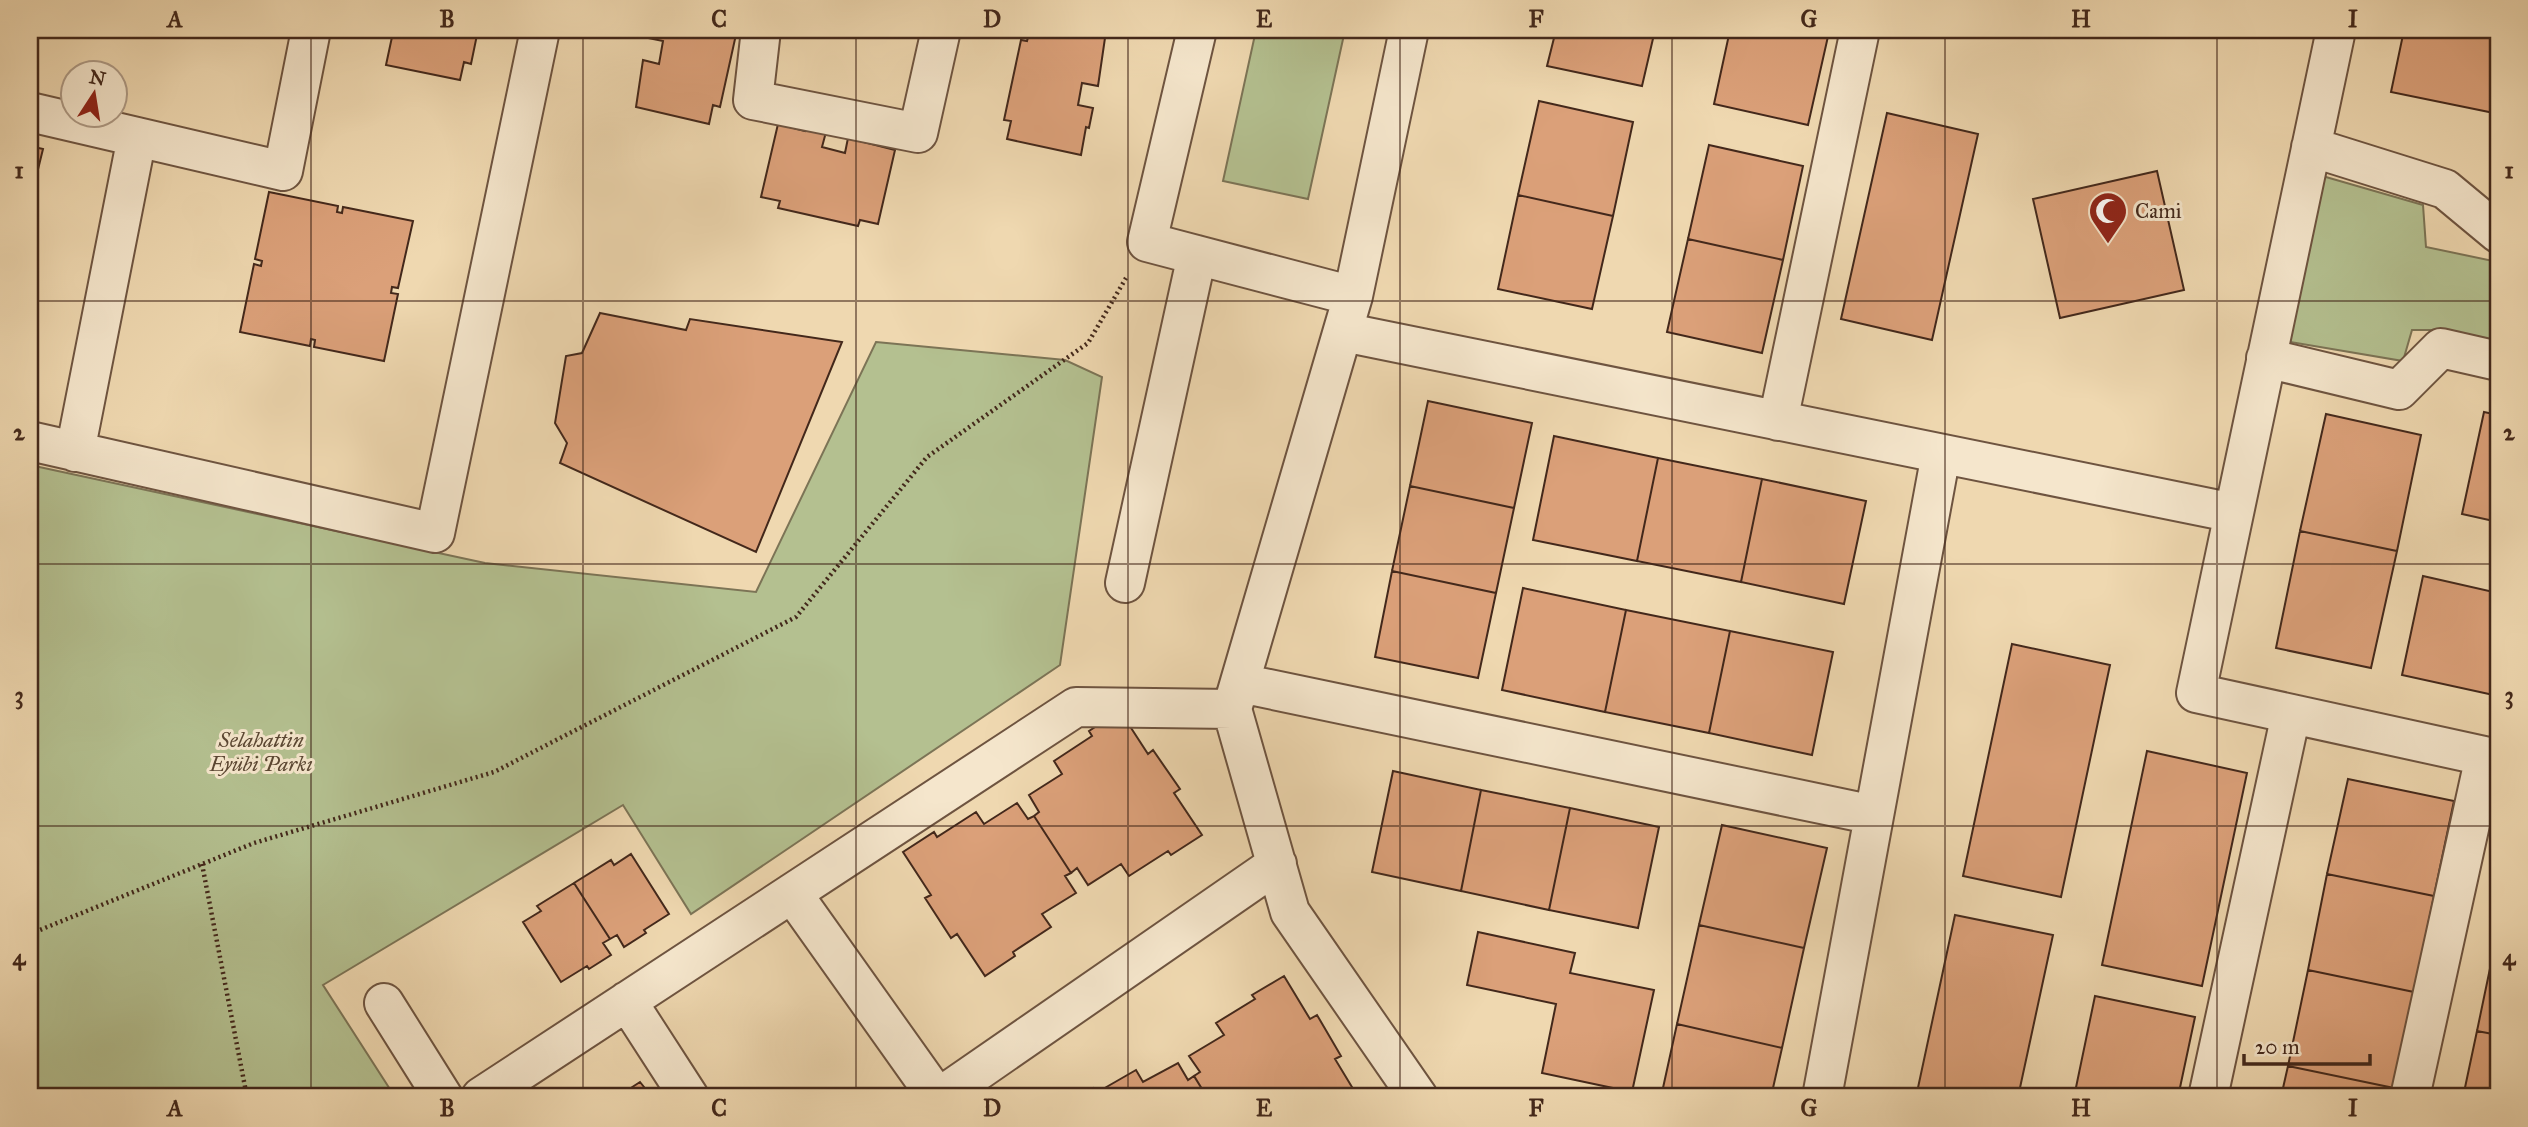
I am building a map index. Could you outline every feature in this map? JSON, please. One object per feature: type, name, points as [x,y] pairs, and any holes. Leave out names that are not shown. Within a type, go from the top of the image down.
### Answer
[{"type":"street","points":[[30,112],[283,171],[312,30]]},
{"type":"street","points":[[30,441],[435,533],[540,30]]},
{"type":"street","points":[[761,30],[754,100],[918,133],[940,30]]},
{"type":"street","points":[[1197,30],[1147,242],[1353,296]]},
{"type":"street","points":[[1409,30],[1353,296],[1236,696],[1290,912],[1419,1093]]},
{"type":"street","points":[[1779,421],[1860,30]]},
{"type":"street","points":[[2336,30],[2196,693],[2492,757],[2410,1097]]},
{"type":"street","points":[[75,452],[137,137]]},
{"type":"street","points":[[2311,147],[2445,189],[2498,233]]},
{"type":"street","points":[[1125,583],[1197,256]]},
{"type":"street","points":[[1343,332],[2234,513]]},
{"type":"street","points":[[2266,358],[2399,390],[2441,348],[2498,361]]},
{"type":"street","points":[[1822,1097],[1941,454]]},
{"type":"street","points":[[481,1097],[1076,707],[1236,696],[1874,815]]},
{"type":"street","points":[[2208,1097],[2291,714]]},
{"type":"street","points":[[792,893],[938,1097],[1277,864]]},
{"type":"street","points":[[627,1001],[690,1097]]},
{"type":"street","points":[[384,1003],[443,1097]]},
{"type":"path","points":[[30,934],[254,843],[494,772],[796,617],[927,457],[1088,343],[1147,242]]},
{"type":"path","points":[[202,864],[247,1097]]},
{"type":"green space","points":[[1256,30],[1345,30],[1308,199],[1223,181]]},
{"type":"green space","points":[[2319,175],[2423,205],[2426,247],[2498,262],[2498,343],[2436,330],[2412,330],[2403,361],[2285,341]]},
{"type":"green space","name":"Selahattin Eyübi Parkı","points":[[876,342],[1065,360],[1102,377],[1060,665],[691,914],[623,805],[323,985],[395,1097],[30,1097],[30,465],[485,563],[756,592]]},
{"type":"building","points":[[391,30],[478,30],[471,64],[464,62],[460,80],[386,65]]},
{"type":"building","points":[[650,30],[737,30],[720,107],[713,105],[709,124],[636,107],[643,60],[659,64],[663,41],[648,38]]},
{"type":"building","points":[[1030,30],[1066,30],[1105,38],[1098,86],[1082,83],[1078,105],[1093,108],[1081,155],[1007,139],[1011,121],[1004,120],[1021,40],[1027,41]]},
{"type":"building","points":[[1556,30],[1655,30],[1642,86],[1547,66]]},
{"type":"building","points":[[1730,30],[1829,32],[1808,125],[1714,104]]},
{"type":"building","points":[[2404,30],[2498,30],[2498,92],[2494,113],[2391,92]]},
{"type":"building","points":[[1539,101],[1633,122],[1613,216],[1518,195]]},
{"type":"building","points":[[1887,113],[1978,134],[1932,340],[1841,319]]},
{"type":"building","points":[[778,124],[805,131],[806,128],[826,132],[822,147],[845,153],[848,138],[895,150],[878,224],[860,220],[858,226],[778,208],[780,201],[761,197]]},
{"type":"building","points":[[1709,145],[1803,166],[1783,260],[1688,239]]},
{"type":"building","points":[[30,146],[43,149],[30,202]]},
{"type":"building","name":"Cami","points":[[2157,171],[2184,290],[2060,318],[2033,199]]},
{"type":"building","points":[[269,192],[338,206],[337,212],[342,213],[343,207],[413,221],[398,288],[392,287],[391,293],[398,294],[384,361],[314,347],[315,340],[311,339],[310,346],[240,332],[254,264],[261,266],[262,261],[255,259]]},
{"type":"building","points":[[1518,195],[1613,216],[1592,309],[1498,289]]},
{"type":"building","points":[[1688,239],[1783,260],[1762,353],[1667,332]]},
{"type":"building","points":[[600,313],[686,330],[690,319],[842,342],[756,552],[560,463],[567,443],[555,423],[566,356],[582,353]]},
{"type":"building","points":[[1428,401],[1532,423],[1514,508],[1410,486]]},
{"type":"building","points":[[2484,412],[2498,415],[2498,522],[2462,514]]},
{"type":"building","points":[[2326,414],[2421,435],[2397,551],[2300,531]]},
{"type":"building","points":[[1554,436],[1658,458],[1637,561],[1533,540]]},
{"type":"building","points":[[1658,458],[1762,479],[1741,582],[1637,561]]},
{"type":"building","points":[[1762,479],[1866,501],[1844,604],[1741,582]]},
{"type":"building","points":[[1410,486],[1514,508],[1496,593],[1392,571]]},
{"type":"building","points":[[2300,531],[2397,551],[2371,668],[2276,648]]},
{"type":"building","points":[[1392,571],[1496,593],[1478,678],[1375,657]]},
{"type":"building","points":[[2423,576],[2498,593],[2498,696],[2402,675]]},
{"type":"building","points":[[1523,588],[1626,610],[1605,712],[1502,690]]},
{"type":"building","points":[[1626,610],[1730,631],[1709,733],[1605,712]]},
{"type":"building","points":[[1730,631],[1833,652],[1812,755],[1709,733]]},
{"type":"building","points":[[2012,644],[2110,665],[2061,897],[1963,876]]},
{"type":"building","points":[[1120,711],[1148,754],[1153,750],[1180,789],[1174,793],[1202,835],[1171,855],[1168,851],[1129,876],[1121,864],[1088,885],[1077,868],[1071,873],[1034,816],[1039,812],[1029,795],[1062,774],[1054,761],[1092,736],[1089,731]]},
{"type":"building","points":[[2147,751],[2247,773],[2202,986],[2102,965]]},
{"type":"building","points":[[1393,771],[1481,790],[1461,891],[1372,872]]},
{"type":"building","points":[[2348,779],[2454,801],[2434,896],[2327,874]]},
{"type":"building","points":[[1481,790],[1570,808],[1549,910],[1461,891]]},
{"type":"building","points":[[1017,803],[1028,819],[1034,816],[1071,873],[1065,876],[1076,893],[1042,914],[1051,927],[1013,952],[1015,956],[985,976],[957,934],[951,938],[925,898],[931,895],[903,852],[934,832],[937,837],[976,812],[984,824]]},
{"type":"building","points":[[1570,808],[1659,827],[1638,928],[1549,910]]},
{"type":"building","points":[[1722,825],[1827,848],[1804,948],[1699,925]]},
{"type":"building","points":[[631,854],[669,914],[624,947],[617,935],[610,939],[574,883],[611,860],[614,865]]},
{"type":"building","points":[[2327,874],[2434,896],[2414,992],[2308,970]]},
{"type":"building","points":[[574,883],[610,939],[603,943],[611,955],[561,982],[523,922],[541,911],[537,906]]},
{"type":"building","points":[[1955,915],[2053,935],[2018,1097],[1916,1097]]},
{"type":"building","points":[[1699,925],[1804,948],[1782,1048],[1677,1024]]},
{"type":"building","points":[[2498,930],[2498,1035],[2477,1031]]},
{"type":"building","points":[[1478,932],[1575,953],[1570,973],[1654,990],[1632,1092],[1542,1073],[1556,1004],[1467,985]]},
{"type":"building","points":[[2308,970],[2414,992],[2394,1088],[2288,1066]]},
{"type":"building","points":[[1284,976],[1310,1019],[1317,1015],[1341,1056],[1335,1059],[1358,1097],[1207,1097],[1194,1076],[1200,1072],[1189,1056],[1224,1035],[1216,1023],[1255,999],[1252,995]]},
{"type":"building","points":[[2095,996],[2195,1017],[2178,1097],[2074,1097]]},
{"type":"building","points":[[1677,1024],[1782,1048],[1771,1097],[1661,1097]]},
{"type":"building","points":[[2477,1031],[2498,1035],[2498,1097],[2463,1097]]},
{"type":"building","points":[[1178,1063],[1188,1080],[1194,1076],[1207,1097],[1078,1097],[1093,1088],[1096,1093],[1136,1070],[1143,1082]]},
{"type":"building","points":[[2288,1066],[2394,1088],[2392,1097],[2281,1097]]},
{"type":"building","points":[[640,1082],[652,1097],[617,1097]]},
{"type":"place","name":"Cami","points":[[2108,245]]}]
